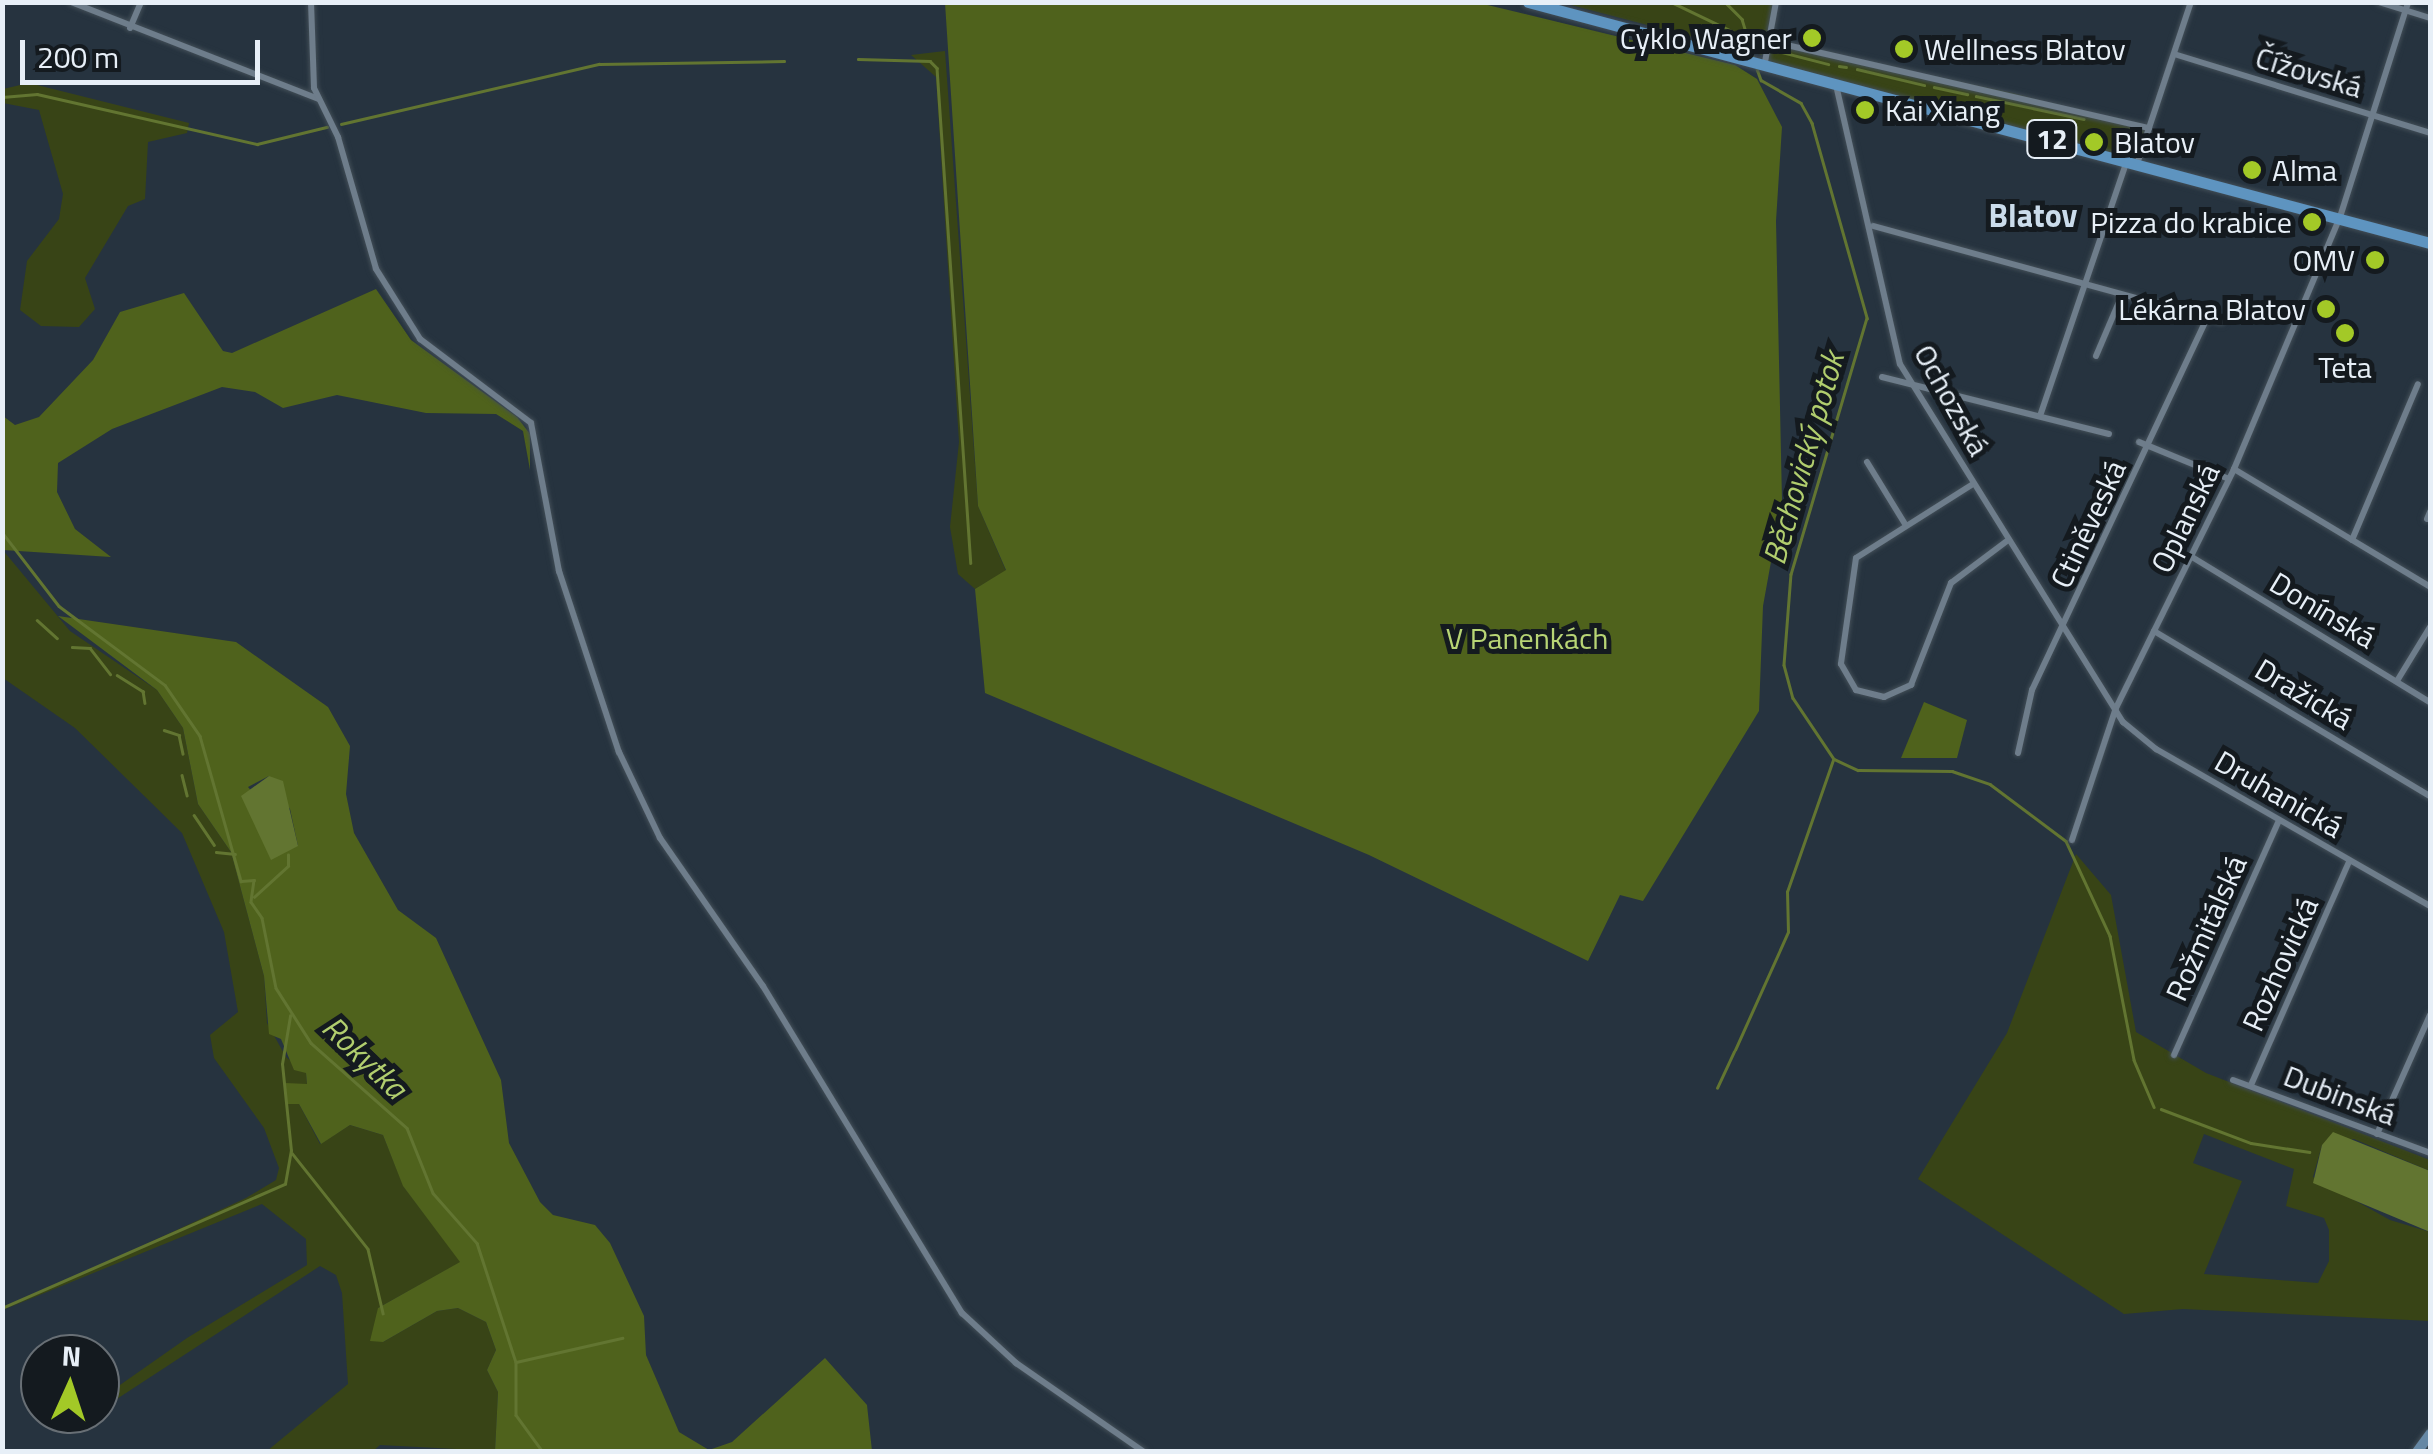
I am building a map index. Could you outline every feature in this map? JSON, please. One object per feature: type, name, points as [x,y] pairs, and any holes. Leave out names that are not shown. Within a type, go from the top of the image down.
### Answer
[{"type":"main road","name":"12","points":[[1528,2],[1833,80],[2430,242]]},
{"type":"street","points":[[71,2],[319,99]]},
{"type":"street","points":[[130,28],[141,2]]},
{"type":"street","points":[[311,2],[319,99],[338,137],[376,270],[405,322],[439,358],[531,422],[558,571],[620,752],[660,838],[763,986],[962,1313],[1016,1363],[1144,1452]]},
{"type":"street","points":[[1765,62],[1776,2]]},
{"type":"street","points":[[2040,416],[2084,285],[2149,128],[2191,2]]},
{"type":"street","points":[[2379,2],[2407,6],[2430,18]]},
{"type":"street","name":"Oplanská","points":[[2072,840],[2116,708],[2234,469],[2340,216],[2407,6]]},
{"type":"street","points":[[1768,40],[2149,128]]},
{"type":"street","name":"Čížovská","points":[[2174,54],[2430,133]]},
{"type":"street","name":"Ochozská","points":[[1833,80],[1873,226],[1894,340],[1911,384],[2116,708]]},
{"type":"street","points":[[1873,226],[2221,321]]},
{"type":"street","points":[[2096,356],[2122,295]]},
{"type":"street","name":"Ctiněveská","points":[[2018,753],[2032,690],[2151,445],[2207,318]]},
{"type":"street","points":[[1882,377],[2110,434]]},
{"type":"street","points":[[2352,540],[2418,384]]},
{"type":"street","points":[[2139,442],[2229,479]]},
{"type":"street","points":[[1868,462],[1905,524]]},
{"type":"street","points":[[2234,469],[2430,587]]},
{"type":"street","points":[[1973,484],[1865,550],[1850,570],[1841,664],[1869,696],[1911,684],[1951,582],[2008,540]]},
{"type":"street","name":"Donínská","points":[[2192,557],[2430,702]]},
{"type":"street","points":[[2397,681],[2430,626]]},
{"type":"street","name":"Dražická","points":[[2154,631],[2430,796]]},
{"type":"street","name":"Druhanická","points":[[2116,708],[2138,738],[2430,906]]},
{"type":"street","name":"Rožmitálská","points":[[2174,1056],[2279,820]]},
{"type":"street","name":"Rozhovická","points":[[2252,1085],[2349,862]]},
{"type":"street","points":[[2378,1134],[2430,1015]]},
{"type":"street","name":"Dubinská","points":[[2232,1080],[2430,1153]]},
{"type":"street","points":[[2418,1452],[2430,1434]]},
{"type":"shaded area","points":[[1563,3],[1774,3],[1762,55]]},
{"type":"shaded area","points":[[1769,41],[2013,93],[2149,128],[2138,161],[1765,62]]},
{"type":"shaded area","points":[[945,51],[978,506],[1006,571],[975,589],[958,574],[950,527],[959,442],[936,77],[911,55]]},
{"type":"shaded area","points":[[29,83],[189,123],[187,133],[148,142],[145,199],[128,206],[85,278],[95,309],[79,327],[41,326],[20,310],[27,261],[59,219],[63,194],[39,110],[3,103],[3,89]]},
{"type":"shaded area","points":[[2,549],[70,631],[157,690],[183,728],[198,804],[231,852],[264,976],[267,1023],[286,1057],[306,1073],[307,1084],[285,1104],[299,1104],[320,1144],[350,1125],[383,1135],[404,1187],[461,1262],[378,1308],[383,1342],[437,1311],[458,1308],[486,1322],[496,1350],[487,1370],[498,1392],[495,1451],[380,1445],[373,1451],[267,1451],[348,1384],[342,1293],[336,1275],[320,1266],[120,1397],[120,1385],[187,1338],[307,1265],[306,1239],[262,1204],[3,1310],[246,1198],[276,1180],[279,1168],[264,1128],[214,1058],[210,1035],[238,1012],[224,932],[182,833],[75,728],[3,678]]},
{"type":"shaded area","points":[[269,776],[283,781],[298,846],[271,860],[241,796]]},
{"type":"shaded area","points":[[2076,854],[2111,895],[2136,1032],[2206,1073],[2430,1160],[2430,1171],[2354,1139],[2322,1145],[2313,1177],[2390,1220],[2430,1232],[2430,1321],[2183,1309],[2124,1314],[1918,1179],[2007,1033]],"holes":[[[2204,1134],[2294,1169],[2286,1206],[2324,1218],[2329,1230],[2329,1261],[2318,1283],[2204,1274],[2242,1181],[2193,1163]]]},
{"type":"shaded area","points":[[2333,1132],[2430,1171],[2430,1232],[2313,1183],[2322,1145]]},
{"type":"green space","name":"V Panenkách","points":[[1475,2],[1735,65],[1757,79],[1782,127],[1776,221],[1782,501],[1763,606],[1759,711],[1643,901],[1620,895],[1588,961],[1369,855],[985,693],[975,589],[1006,570],[978,506],[945,3]]},
{"type":"green space","points":[[376,289],[411,340],[517,417],[530,434],[530,470],[523,431],[496,414],[426,413],[337,395],[283,408],[255,392],[222,387],[112,429],[58,463],[57,492],[75,529],[111,557],[3,550],[3,416],[15,425],[39,417],[93,360],[120,312],[184,293],[223,351],[232,353]]},
{"type":"green space","points":[[58,616],[236,642],[328,707],[350,746],[346,794],[354,833],[398,910],[436,938],[501,1080],[509,1143],[540,1202],[553,1215],[595,1225],[610,1243],[644,1316],[646,1355],[679,1432],[709,1450],[732,1442],[825,1358],[867,1405],[872,1451],[495,1451],[498,1392],[487,1370],[496,1350],[486,1322],[458,1308],[437,1311],[383,1342],[370,1341],[378,1308],[460,1262],[403,1186],[383,1135],[350,1125],[321,1144],[299,1104],[286,1104],[285,1083],[307,1084],[306,1073],[294,1070],[281,1039],[269,1034],[264,976],[231,852],[198,804],[183,728],[157,690]],"holes":[[[269,776],[290,809],[298,846],[248,787]]]},
{"type":"green space","points":[[1924,702],[1967,720],[1957,758],[1901,758]]},
{"type":"waterway","name":"Běchovický potok","points":[[1671,2],[1744,37],[1753,56]]},
{"type":"waterway","points":[[1726,3],[1742,19],[1752,51]]},
{"type":"waterway","points":[[1774,50],[1828,64]]},
{"type":"waterway","points":[[858,59],[930,61],[937,68],[971,563]]},
{"type":"waterway","points":[[341,124],[599,64],[784,61]]},
{"type":"waterway","points":[[1839,66],[1846,67]]},
{"type":"waterway","name":"Běchovický potok","points":[[1757,69],[1761,80],[1801,103],[1812,123],[1867,318],[1791,574],[1784,665],[1793,698],[1834,759],[1858,770],[1952,771],[1990,784],[2066,841],[2110,936],[2134,1060],[2154,1107]]},
{"type":"waterway","points":[[1857,69],[1924,85]]},
{"type":"waterway","points":[[1934,87],[1967,94]]},
{"type":"waterway","points":[[2,97],[37,94],[257,144],[327,127]]},
{"type":"waterway","points":[[1976,96],[2084,119]]},
{"type":"waterway","name":"Rokytka","points":[[2,532],[59,606],[165,685],[200,736],[241,881],[254,880],[251,902],[262,918],[276,988],[311,1043],[407,1128],[433,1193],[477,1243],[516,1362],[516,1415],[543,1452]]},
{"type":"waterway","points":[[37,620],[57,638]]},
{"type":"waterway","points":[[72,647],[90,648],[110,674]]},
{"type":"waterway","points":[[117,675],[143,691],[145,703]]},
{"type":"waterway","points":[[164,730],[179,735],[183,754]]},
{"type":"waterway","points":[[1735,1050],[1788,932],[1787,892],[1833,760]]},
{"type":"waterway","points":[[182,775],[187,795]]},
{"type":"waterway","points":[[194,815],[214,845]]},
{"type":"waterway","points":[[216,852],[235,854]]},
{"type":"waterway","points":[[254,897],[288,866],[288,855]]},
{"type":"waterway","points":[[2,1308],[285,1184],[291,1151],[282,1064],[290,1016]]},
{"type":"waterway","points":[[1717,1088],[1734,1052]]},
{"type":"waterway","name":"Běchovický potok","points":[[2161,1109],[2251,1143],[2309,1152]]},
{"type":"waterway","points":[[292,1153],[368,1249],[383,1313]]},
{"type":"waterway","points":[[516,1362],[622,1338]]},
{"type":"place","name":"Cyklo Wagner","points":[[1812,38]]},
{"type":"place","name":"Wellness Blatov","points":[[1904,49]]},
{"type":"place","name":"Kai Xiang","points":[[1865,110]]},
{"type":"place","name":"Blatov","points":[[2094,142]]},
{"type":"place","name":"Alma","points":[[2252,170]]},
{"type":"place","name":"Pizza do krabice","points":[[2312,222]]},
{"type":"place","name":"OMV","points":[[2375,260]]},
{"type":"place","name":"Lékárna Blatov","points":[[2326,309]]},
{"type":"place","name":"Teta","points":[[2345,333]]},
{"type":"district","name":"Blatov","points":[[2033,215]]}]
